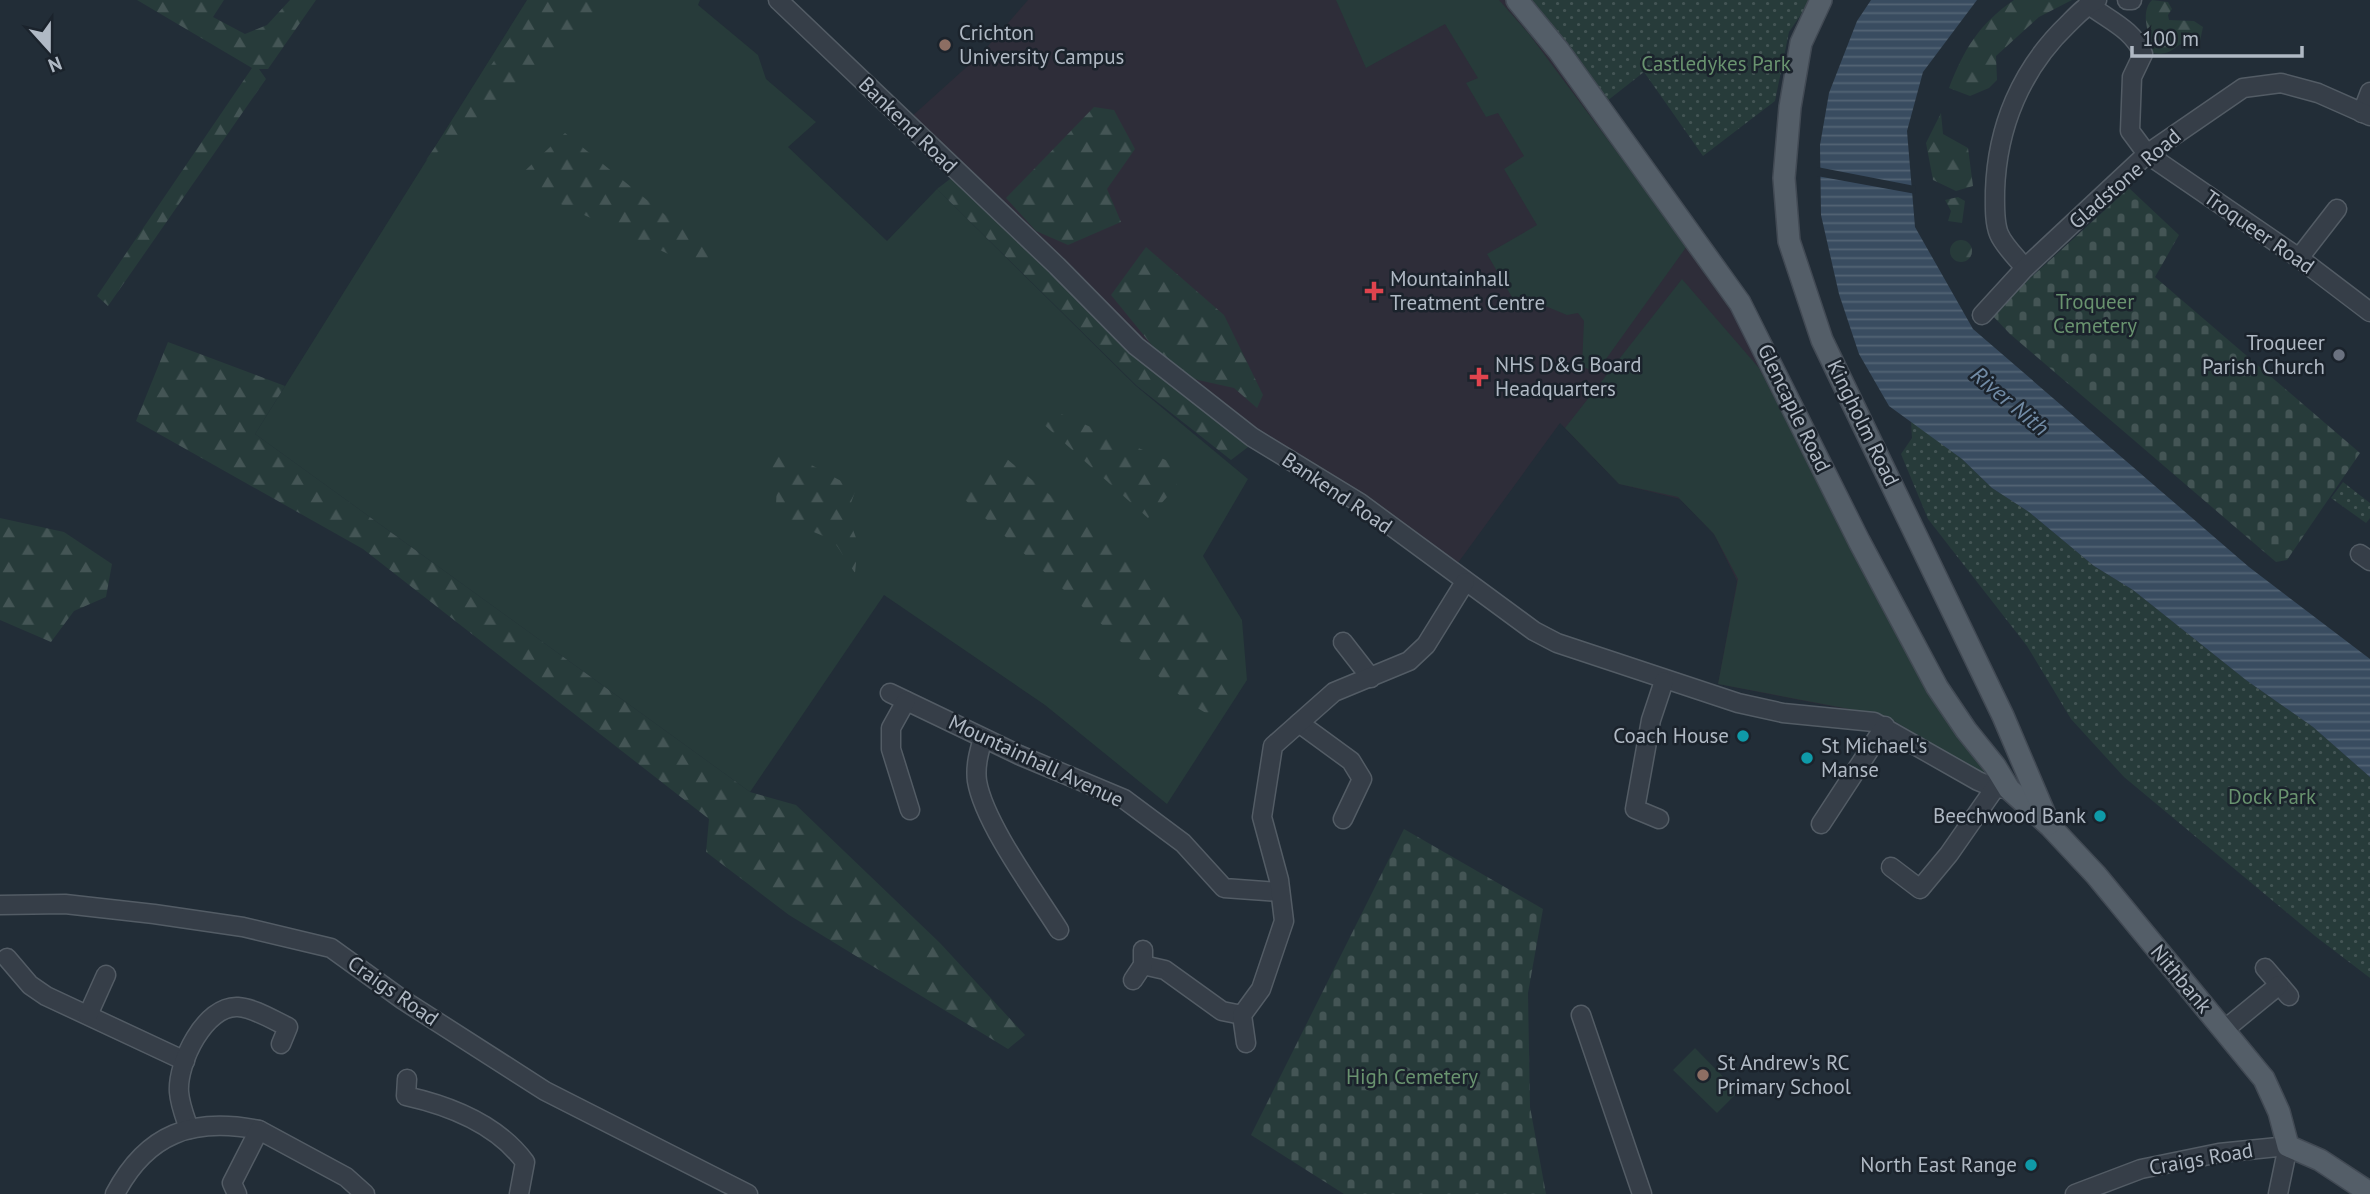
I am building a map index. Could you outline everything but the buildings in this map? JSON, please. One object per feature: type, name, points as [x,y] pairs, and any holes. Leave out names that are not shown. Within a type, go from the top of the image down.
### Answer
[{"type":"main road","name":"Glencaple Road","points":[[1517,0],[1559,51],[1740,303],[1859,541],[1937,687],[2002,788],[2050,826]]},
{"type":"main road","name":"Kingholm Road","points":[[1821,0],[1801,43],[1790,107],[1784,178],[1789,241],[1822,340],[2003,716],[2050,826]]},
{"type":"main road","name":"Nithbank","points":[[2050,826],[2096,875],[2264,1079],[2279,1112],[2288,1146]]},
{"type":"main road","points":[[2288,1146],[2320,1160],[2370,1193]]},
{"type":"street","name":"Bankend Road","points":[[778,0],[1136,346],[1252,437],[1360,503],[1534,631],[1557,643],[1664,681],[1783,713],[1874,722],[2002,788]]},
{"type":"street","points":[[2025,268],[1999,233],[1995,204],[2000,142],[2010,110],[2027,74],[2050,42],[2093,2],[2138,43],[2143,54],[2132,77],[2130,131],[2147,154]]},
{"type":"street","name":"Gladstone Road","points":[[1982,315],[2025,268],[2147,154],[2244,88],[2281,83],[2318,93],[2366,115]]},
{"type":"street","points":[[2366,115],[2370,92]]},
{"type":"street","name":"Troqueer Road","points":[[2147,154],[2299,258],[2370,312]]},
{"type":"street","points":[[2299,258],[2337,209]]},
{"type":"street","points":[[1246,1043],[1241,1016],[1261,989],[1284,920],[1262,817],[1273,746],[1334,692],[1409,662],[1426,645],[1465,582]]},
{"type":"street","points":[[1343,642],[1371,678]]},
{"type":"street","points":[[1659,820],[1635,809],[1651,720],[1664,681]]},
{"type":"street","name":"Mountainhall Avenue","points":[[910,810],[891,749],[891,729],[898,697],[983,738],[1124,799],[1183,843],[1224,888],[1280,892]]},
{"type":"street","points":[[1299,723],[1351,761],[1362,779]]},
{"type":"street","points":[[1821,824],[1885,726]]},
{"type":"street","points":[[983,738],[977,761],[977,782],[1000,837],[1059,930]]},
{"type":"street","points":[[1362,779],[1381,779]]},
{"type":"street","points":[[1343,820],[1362,779]]},
{"type":"street","points":[[1891,867],[1920,889],[2002,788]]},
{"type":"street","name":"Craigs Road","points":[[0,905],[65,904],[154,914],[243,927],[331,948],[403,1000],[545,1091],[748,1194]]},
{"type":"street","points":[[7,958],[30,985],[185,1061]]},
{"type":"street","points":[[1140,965],[1166,970],[1222,1011],[1241,1016]]},
{"type":"street","points":[[2224,1030],[2284,990],[2265,968]]},
{"type":"street","points":[[88,1015],[106,975]]},
{"type":"street","points":[[189,1129],[179,1091],[185,1061],[207,1019],[226,1008],[250,1010],[288,1027]]},
{"type":"street","points":[[281,1044],[297,1010]]},
{"type":"street","points":[[1581,1015],[1643,1194]]},
{"type":"street","points":[[407,1079],[406,1096],[444,1105],[510,1141],[525,1162],[519,1194]]},
{"type":"street","points":[[116,1194],[125,1176],[149,1150],[189,1129],[215,1124],[258,1130],[346,1177],[365,1194]]},
{"type":"street","points":[[228,1188],[258,1130]]},
{"type":"street","points":[[2278,1194],[2288,1146]]},
{"type":"street","name":"Craigs Road","points":[[2075,1194],[2141,1169],[2221,1153],[2288,1146]]},
{"type":"shaded area","name":"Mountainhall Treatment Centre","points":[[1028,0],[1507,0],[1527,23],[1757,346],[1986,768],[1982,774],[1890,718],[1718,684],[1737,581],[1714,534],[1680,499],[1619,484],[1560,423],[1455,567],[1285,452],[1153,352],[1075,273],[910,118],[981,54]]},
{"type":"green space","points":[[137,0],[224,0],[213,17],[245,34],[267,25],[290,0],[316,0],[268,69],[259,69],[266,79],[108,306],[97,296],[252,68]]},
{"type":"green space","points":[[527,0],[700,0],[698,5],[758,55],[766,79],[816,122],[788,147],[887,241],[937,189],[1136,386],[1248,479],[1203,556],[1242,620],[1247,680],[1167,804],[1045,705],[884,595],[750,792],[255,434]]},
{"type":"green space","points":[[536,0],[613,0],[505,108],[426,160]]},
{"type":"green space","points":[[1336,0],[1499,0],[1529,34],[1687,246],[1596,373],[1582,366],[1584,321],[1578,313],[1567,315],[1538,303],[1520,311],[1487,254],[1537,225],[1504,169],[1524,156],[1498,113],[1486,117],[1466,83],[1478,78],[1445,24],[1366,68]]},
{"type":"green space","name":"Castledykes Park","points":[[1532,0],[1811,0],[1789,32],[1775,101],[1703,156],[1644,72],[1607,101]]},
{"type":"green space","points":[[2014,0],[2072,0],[2039,17],[1996,56],[1997,80],[1989,88],[1970,96],[1949,88],[1974,38],[1991,18]]},
{"type":"green space","points":[[2152,0],[2168,2],[2172,9],[2168,15],[2169,20],[2194,21],[2203,27],[2200,41],[2186,41],[2168,52],[2153,53],[2146,18],[2148,5]]},
{"type":"green space","points":[[1094,107],[1114,110],[1135,149],[1107,189],[1121,222],[1068,245],[1036,231],[1006,198]]},
{"type":"green space","points":[[1941,113],[1943,134],[1968,148],[1973,186],[1956,191],[1933,180],[1926,143]]},
{"type":"green space","points":[[565,133],[713,254],[705,271],[513,182]]},
{"type":"green space","points":[[954,176],[1252,444],[1231,460],[1137,386],[937,189]]},
{"type":"green space","name":"Troqueer Cemetery","points":[[2129,188],[2179,235],[2155,277],[2360,453],[2287,560],[2276,562],[2010,334],[1991,314]]},
{"type":"green space","points":[[1958,197],[1965,201],[1962,223],[1948,221],[1951,211],[1945,200]]},
{"type":"green space","points":[[1961,240],[1969,243],[1972,251],[1969,259],[1961,262],[1953,259],[1950,251],[1953,243]]},
{"type":"green space","points":[[1146,247],[1224,315],[1263,395],[1257,408],[1234,388],[1198,380],[1172,370],[1111,295]]},
{"type":"green space","points":[[1682,279],[1759,368],[1919,677],[1986,769],[1982,774],[1886,716],[1718,684],[1738,579],[1714,534],[1678,497],[1619,484],[1565,428]]},
{"type":"green space","points":[[168,342],[285,386],[255,434],[750,792],[796,805],[940,943],[1025,1035],[1008,1049],[789,915],[706,852],[709,819],[363,549],[136,421]]},
{"type":"green space","points":[[1052,410],[1177,465],[1177,486],[1148,518],[1040,421]]},
{"type":"green space","name":"Dock Park","points":[[1911,421],[1962,459],[1992,488],[2029,512],[2094,566],[2133,590],[2246,680],[2313,727],[2370,777],[2370,978],[2315,936],[2124,777],[2071,719],[2027,646],[1928,519],[1901,454],[1912,438]]},
{"type":"green space","points":[[791,454],[856,489],[847,514],[858,543],[855,573],[833,540],[775,516],[774,482],[766,472],[748,462]]},
{"type":"green space","points":[[1001,454],[1237,651],[1218,675],[1241,686],[1218,720],[1187,702],[963,498]]},
{"type":"green space","points":[[2343,482],[2370,503],[2370,518],[2366,523],[2331,498]]},
{"type":"green space","points":[[0,518],[64,532],[112,564],[106,597],[74,611],[51,642],[0,620]]},
{"type":"green space","name":"High Cemetery","points":[[1404,829],[1543,909],[1528,993],[1530,1107],[1546,1194],[1344,1194],[1251,1135]]},
{"type":"green space","points":[[1695,1048],[1738,1092],[1717,1113],[1673,1070]]},
{"type":"water","name":"River Nith","points":[[1871,0],[1977,0],[1923,72],[1907,131],[1915,227],[1973,329],[2249,567],[2370,659],[2370,777],[2313,727],[2246,680],[2133,590],[2094,566],[2029,512],[1992,488],[1962,459],[1889,406],[1859,354],[1839,294],[1821,215],[1820,145],[1829,93],[1857,21]]},
{"type":"pier","points":[[1817,167],[1915,186],[1916,194],[1817,176]]},
{"type":"place","name":"Crichton University Campus","points":[[945,45]]},
{"type":"place","name":"Mountainhall Treatment Centre","points":[[1374,291]]},
{"type":"place","name":"Troqueer Parish Church","points":[[2339,355]]},
{"type":"place","name":"NHS D&G Board Headquarters","points":[[1479,377]]},
{"type":"place","name":"Coach House","points":[[1743,736]]},
{"type":"place","name":"St Michael's Manse","points":[[1807,758]]},
{"type":"place","name":"Beechwood Bank","points":[[2100,816]]},
{"type":"place","name":"St Andrew's RC Primary School","points":[[1703,1075]]},
{"type":"place","name":"North East Range","points":[[2031,1165]]}]
